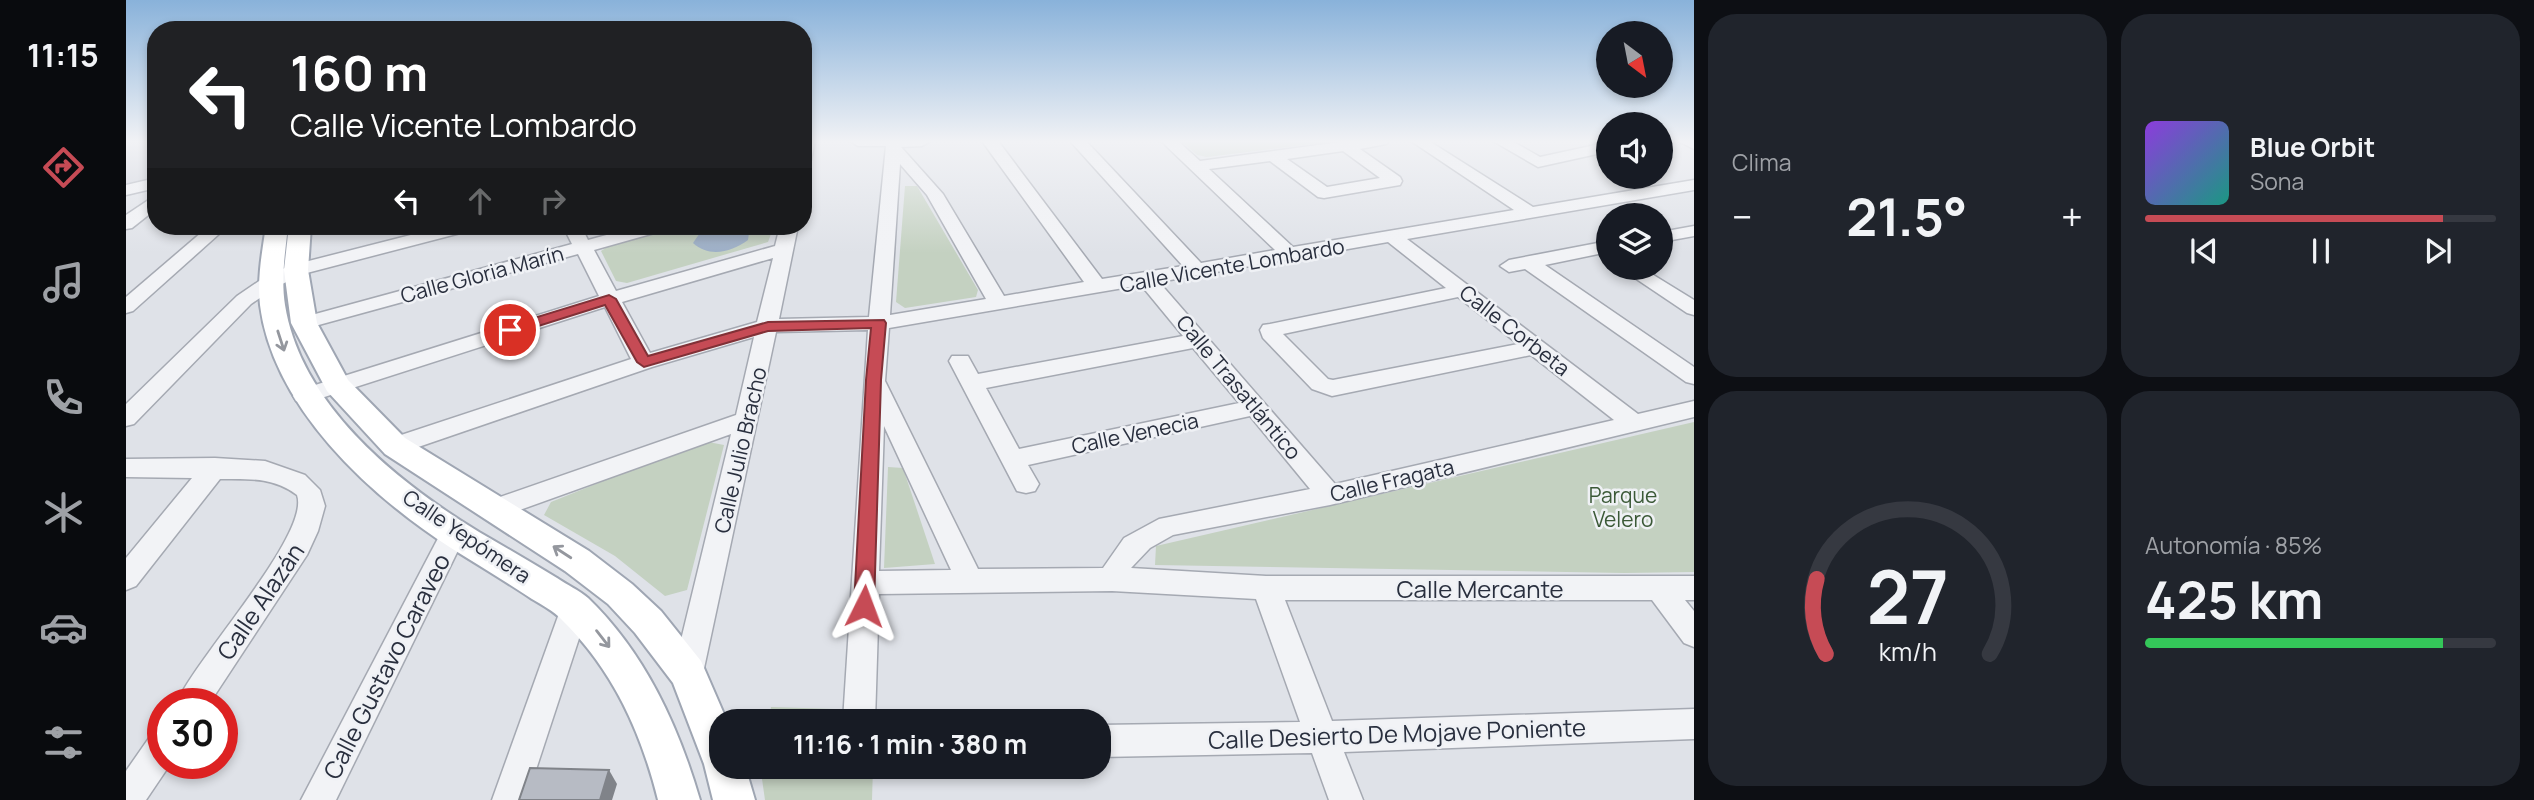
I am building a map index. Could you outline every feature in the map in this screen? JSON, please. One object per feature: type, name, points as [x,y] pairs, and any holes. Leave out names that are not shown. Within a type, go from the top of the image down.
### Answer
[{"type":"main road","name":"Calle Yepómera","points":[[278,235],[282,276],[279,339],[304,396],[358,457],[454,532],[575,608],[622,665],[649,713],[672,771],[679,800]]},
{"type":"main road","name":"Calle Yepómera","points":[[297,235],[282,276],[337,385],[395,446],[492,510],[577,561],[620,594],[649,622],[688,673],[709,725]]},
{"type":"main road","points":[[728,779],[734,800]]},
{"type":"street","points":[[860,709],[874,380],[890,178]]},
{"type":"street","points":[[922,178],[999,304]]},
{"type":"street","points":[[1017,178],[1098,288]]},
{"type":"street","points":[[1112,178],[1197,270]]},
{"type":"street","points":[[1209,178],[1290,254]]},
{"type":"street","points":[[1304,178],[1324,193],[1393,182],[1388,178]]},
{"type":"street","points":[[1477,178],[1532,214]]},
{"type":"street","name":"Calle Vicente Lombardo","points":[[395,446],[644,362],[768,327],[879,323],[1147,280],[1694,185]]},
{"type":"street","points":[[126,190],[147,186]]},
{"type":"street","points":[[131,220],[147,207]]},
{"type":"street","points":[[1673,235],[1694,231]]},
{"type":"street","points":[[126,307],[209,235]]},
{"type":"street","points":[[126,418],[244,300],[282,276],[433,235]]},
{"type":"street","points":[[577,235],[644,362]]},
{"type":"street","name":"Calle Gloria Marín","points":[[304,323],[625,235]]},
{"type":"street","points":[[304,396],[609,299],[787,237]]},
{"type":"street","name":"Calle Julio Bracho","points":[[688,673],[787,237]]},
{"type":"street","name":"Calle Corbeta","points":[[1394,238],[1634,423]]},
{"type":"street","points":[[1673,238],[1694,246]]},
{"type":"street","points":[[1518,264],[1596,251]]},
{"type":"street","points":[[1518,264],[1694,377]]},
{"type":"street","name":"Calle Trasatlántico","points":[[1147,280],[1330,495]]},
{"type":"street","points":[[1648,280],[1694,309]]},
{"type":"street","points":[[1463,290],[1270,330],[1276,341],[1320,384],[1332,388],[1536,346]]},
{"type":"street","points":[[972,383],[1199,340]]},
{"type":"street","points":[[960,361],[1026,484]]},
{"type":"street","points":[[874,380],[969,579]]},
{"type":"street","name":"Calle Venecia","points":[[1013,459],[1256,407]]},
{"type":"street","name":"Calle Fragata","points":[[1112,579],[1119,561],[1130,547],[1148,534],[1168,526],[1330,495],[1694,409]]},
{"type":"street","points":[[492,510],[746,420]]},
{"type":"street","points":[[126,468],[215,467]]},
{"type":"street","points":[[126,578],[215,467]]},
{"type":"street","name":"Calle Alazán","points":[[202,688],[297,547],[312,521],[314,507],[310,495],[298,483],[284,475],[265,470],[215,467]]},
{"type":"street","name":"Calle Gustavo Caraveo","points":[[318,800],[454,532]]},
{"type":"street","name":"Calle Mercante","points":[[865,583],[969,579],[1112,579],[1266,588],[1694,588]]},
{"type":"street","points":[[1266,588],[1346,800]]},
{"type":"street","points":[[1660,589],[1694,634]]},
{"type":"street","points":[[509,800],[575,608]]},
{"type":"street","name":"Calle Desierto De Mojave Poniente","points":[[1111,741],[1321,737],[1694,724]]},
{"type":"street","points":[[126,800],[147,769]]},
{"type":"shaded area","points":[[126,178],[147,178],[147,181],[126,185]]},
{"type":"green space","points":[[905,186],[917,186],[978,290],[976,297],[905,308],[896,302]]},
{"type":"green space","points":[[648,235],[771,235],[768,242],[627,283],[616,281],[601,251],[610,245]]},
{"type":"green space","name":"Parque Velero","points":[[1694,422],[1694,572],[1155,565],[1156,546]]},
{"type":"green space","points":[[703,441],[724,445],[687,590],[665,596],[615,556],[544,515],[551,502]]},
{"type":"green space","points":[[888,467],[903,468],[935,564],[884,568]]},
{"type":"green space","points":[[771,707],[835,709],[771,709]]},
{"type":"green space","points":[[762,779],[873,779],[872,800],[765,800]]},
{"type":"water","points":[[699,235],[749,235],[748,240],[735,248],[720,252],[706,251],[693,243]]},
{"type":"building","points":[[530,768],[609,770],[600,800],[519,800]]},
{"type":"route","points":[[510,330],[609,299],[644,362],[768,327],[879,323],[864,606]]}]
